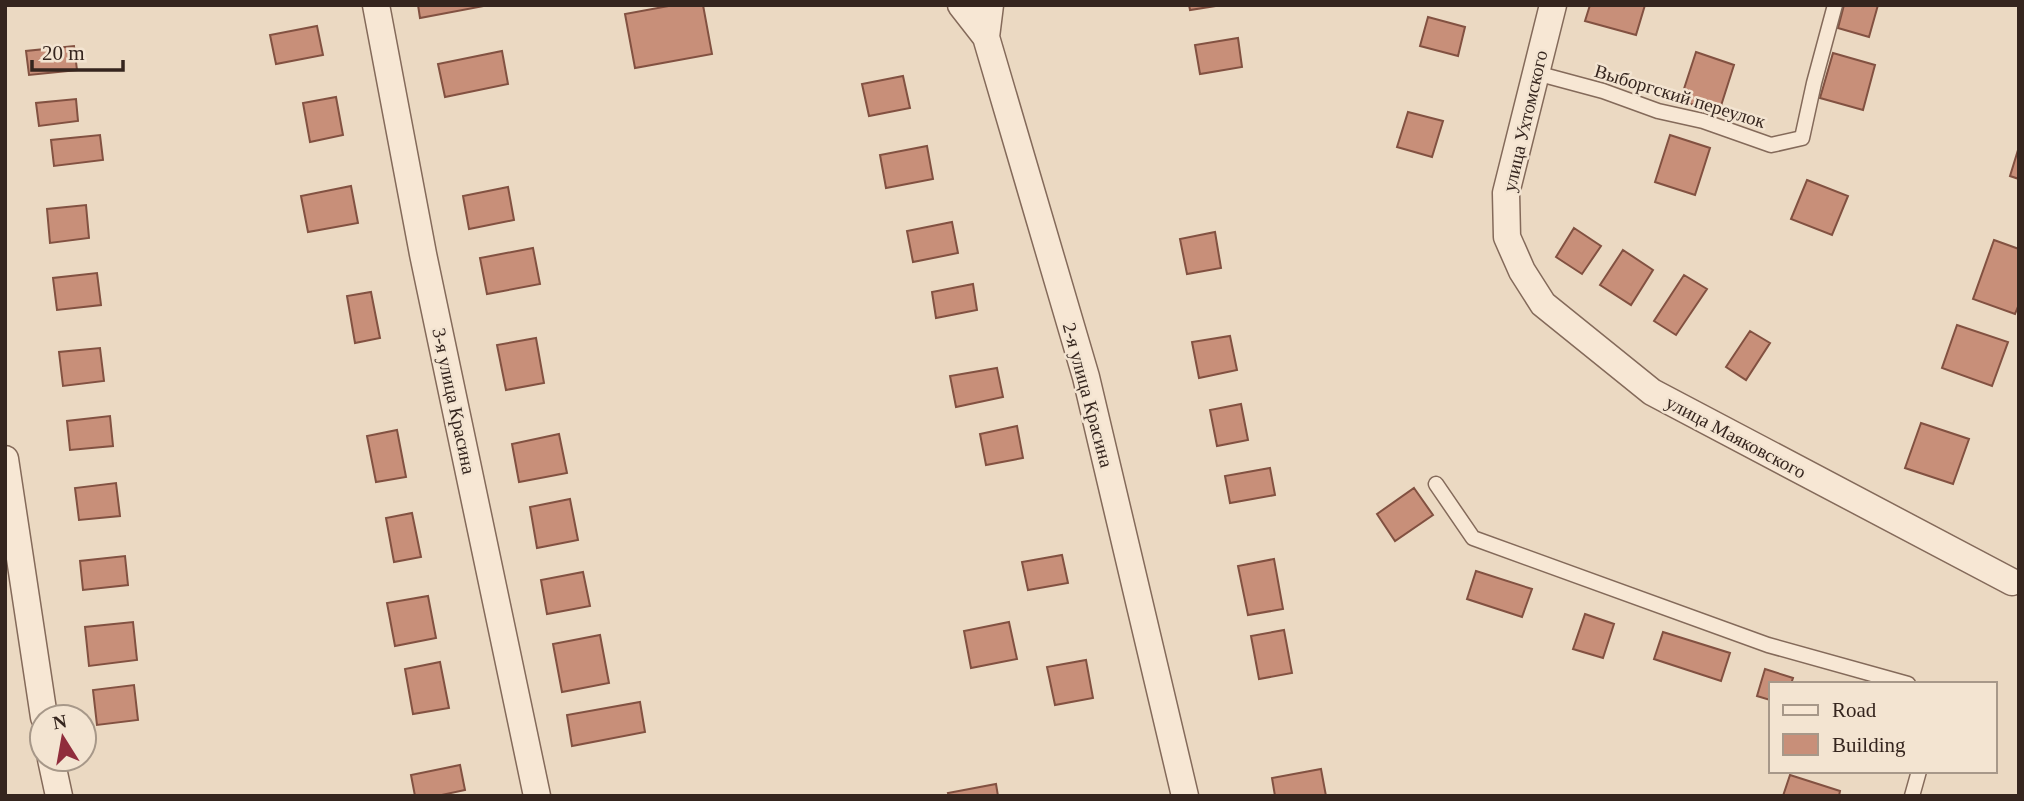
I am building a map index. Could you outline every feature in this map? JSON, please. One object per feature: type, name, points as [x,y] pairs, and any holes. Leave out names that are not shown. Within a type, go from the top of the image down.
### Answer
[{"type":"street","name":"3-я улица Красина","points":[[376,5],[423,254],[537,796]]},
{"type":"street","name":"2-я улица Красина","points":[[961,5],[986,37],[1086,377],[1185,796]]},
{"type":"street","points":[[986,37],[990,5]]},
{"type":"street","name":"улица Ухтомского","points":[[1507,237],[1506,193],[1553,5]]},
{"type":"street","name":"улица Маяковского","points":[[1507,237],[1522,271],[1543,304],[1652,392],[2012,582]]},
{"type":"street","points":[[5,459],[42,703]]},
{"type":"street","points":[[54,773],[59,796]]},
{"type":"lane","name":"Выборгский переулок","points":[[1536,73],[1603,91],[1658,111],[1703,121],[1771,145],[1802,138],[1835,5]]},
{"type":"lane","points":[[1436,484],[1473,538],[1769,645],[1902,682]]},
{"type":"lane","points":[[1912,796],[1918,773]]},
{"type":"building","points":[[418,5],[484,5],[484,6],[420,18]]},
{"type":"building","points":[[674,5],[703,5],[712,54],[635,68],[625,14]]},
{"type":"building","points":[[1189,5],[1222,5],[1190,10]]},
{"type":"building","points":[[1590,5],[1645,5],[1636,35],[1585,21]]},
{"type":"building","points":[[1844,5],[1878,5],[1869,37],[1838,28]]},
{"type":"building","points":[[1428,17],[1465,27],[1458,56],[1420,46]]},
{"type":"building","points":[[317,26],[323,55],[276,64],[270,35]]},
{"type":"building","points":[[1238,38],[1242,67],[1200,74],[1195,45]]},
{"type":"building","points":[[74,46],[77,70],[29,75],[26,51]]},
{"type":"building","points":[[502,51],[508,84],[445,97],[438,64]]},
{"type":"building","points":[[1696,52],[1734,65],[1719,112],[1680,101]]},
{"type":"building","points":[[1833,53],[1875,65],[1863,110],[1820,98]]},
{"type":"building","points":[[903,76],[910,108],[869,116],[862,84]]},
{"type":"building","points":[[336,97],[343,135],[310,142],[303,103]]},
{"type":"building","points":[[76,99],[78,121],[39,126],[36,103]]},
{"type":"building","points":[[1408,112],[1443,121],[1432,157],[1397,147]]},
{"type":"building","points":[[100,135],[103,160],[54,166],[51,140]]},
{"type":"building","points":[[1670,135],[1710,148],[1695,195],[1655,182]]},
{"type":"building","points":[[927,146],[933,179],[886,188],[880,155]]},
{"type":"building","points":[[2019,150],[2019,179],[2010,176]]},
{"type":"building","points":[[1807,180],[1848,196],[1832,235],[1791,219]]},
{"type":"building","points":[[351,186],[358,223],[308,232],[301,196]]},
{"type":"building","points":[[508,187],[514,220],[469,229],[463,196]]},
{"type":"building","points":[[86,205],[89,238],[50,243],[47,209]]},
{"type":"building","points":[[952,222],[958,253],[913,262],[907,231]]},
{"type":"building","points":[[1574,228],[1601,246],[1582,274],[1556,257]]},
{"type":"building","points":[[1215,232],[1221,268],[1187,274],[1180,239]]},
{"type":"building","points":[[1994,240],[2019,249],[2019,304],[2015,314],[1973,299]]},
{"type":"building","points":[[533,248],[540,284],[487,294],[480,258]]},
{"type":"building","points":[[1623,250],[1653,270],[1631,305],[1600,285]]},
{"type":"building","points":[[97,273],[101,305],[57,310],[53,278]]},
{"type":"building","points":[[1684,275],[1707,289],[1676,335],[1654,321]]},
{"type":"building","points":[[973,284],[977,310],[936,318],[932,292]]},
{"type":"building","points":[[371,292],[380,338],[355,343],[347,296]]},
{"type":"building","points":[[1957,325],[2008,342],[1992,386],[1942,368]]},
{"type":"building","points":[[1750,331],[1770,343],[1746,380],[1726,367]]},
{"type":"building","points":[[1230,336],[1237,370],[1199,378],[1192,342]]},
{"type":"building","points":[[536,338],[544,383],[506,390],[497,345]]},
{"type":"building","points":[[100,348],[104,381],[63,386],[59,352]]},
{"type":"building","points":[[997,368],[1003,397],[956,407],[950,376]]},
{"type":"building","points":[[1241,404],[1248,440],[1217,446],[1210,410]]},
{"type":"building","points":[[110,416],[113,446],[70,450],[67,421]]},
{"type":"building","points":[[1921,423],[1969,439],[1953,484],[1905,468]]},
{"type":"building","points":[[1017,426],[1023,458],[986,465],[980,434]]},
{"type":"building","points":[[397,430],[406,477],[376,482],[367,436]]},
{"type":"building","points":[[559,434],[567,473],[519,482],[512,444]]},
{"type":"building","points":[[1270,468],[1275,495],[1230,503],[1225,476]]},
{"type":"building","points":[[116,483],[120,516],[79,520],[75,488]]},
{"type":"building","points":[[1414,488],[1433,515],[1395,541],[1377,514]]},
{"type":"building","points":[[570,499],[578,540],[537,548],[530,507]]},
{"type":"building","points":[[412,513],[421,557],[394,562],[386,518]]},
{"type":"building","points":[[1062,555],[1068,583],[1028,590],[1022,562]]},
{"type":"building","points":[[125,556],[128,585],[83,590],[80,561]]},
{"type":"building","points":[[1274,559],[1283,609],[1248,615],[1238,566]]},
{"type":"building","points":[[1476,571],[1532,589],[1522,617],[1467,599]]},
{"type":"building","points":[[583,572],[590,606],[547,614],[541,580]]},
{"type":"building","points":[[428,596],[436,638],[395,646],[387,603]]},
{"type":"building","points":[[1585,614],[1614,624],[1603,658],[1573,649]]},
{"type":"building","points":[[133,622],[137,660],[89,666],[85,627]]},
{"type":"building","points":[[1009,622],[1017,659],[971,668],[964,631]]},
{"type":"building","points":[[1284,630],[1292,673],[1259,679],[1251,636]]},
{"type":"building","points":[[1663,632],[1730,653],[1721,681],[1654,659]]},
{"type":"building","points":[[600,635],[609,683],[562,692],[553,644]]},
{"type":"building","points":[[1086,660],[1093,698],[1055,705],[1047,667]]},
{"type":"building","points":[[440,662],[449,708],[413,714],[405,669]]},
{"type":"building","points":[[1765,669],[1793,678],[1792,682],[1769,682],[1769,700],[1757,696]]},
{"type":"building","points":[[134,685],[138,720],[98,725],[98,703],[94,703],[93,690]]},
{"type":"building","points":[[640,702],[645,732],[572,746],[567,715]]},
{"type":"building","points":[[460,765],[465,790],[437,796],[415,796],[411,775]]},
{"type":"building","points":[[1321,769],[1326,796],[1275,796],[1272,778]]},
{"type":"building","points":[[1790,775],[1840,791],[1839,796],[1783,796]]},
{"type":"building","points":[[996,784],[998,796],[949,796],[948,793]]}]
